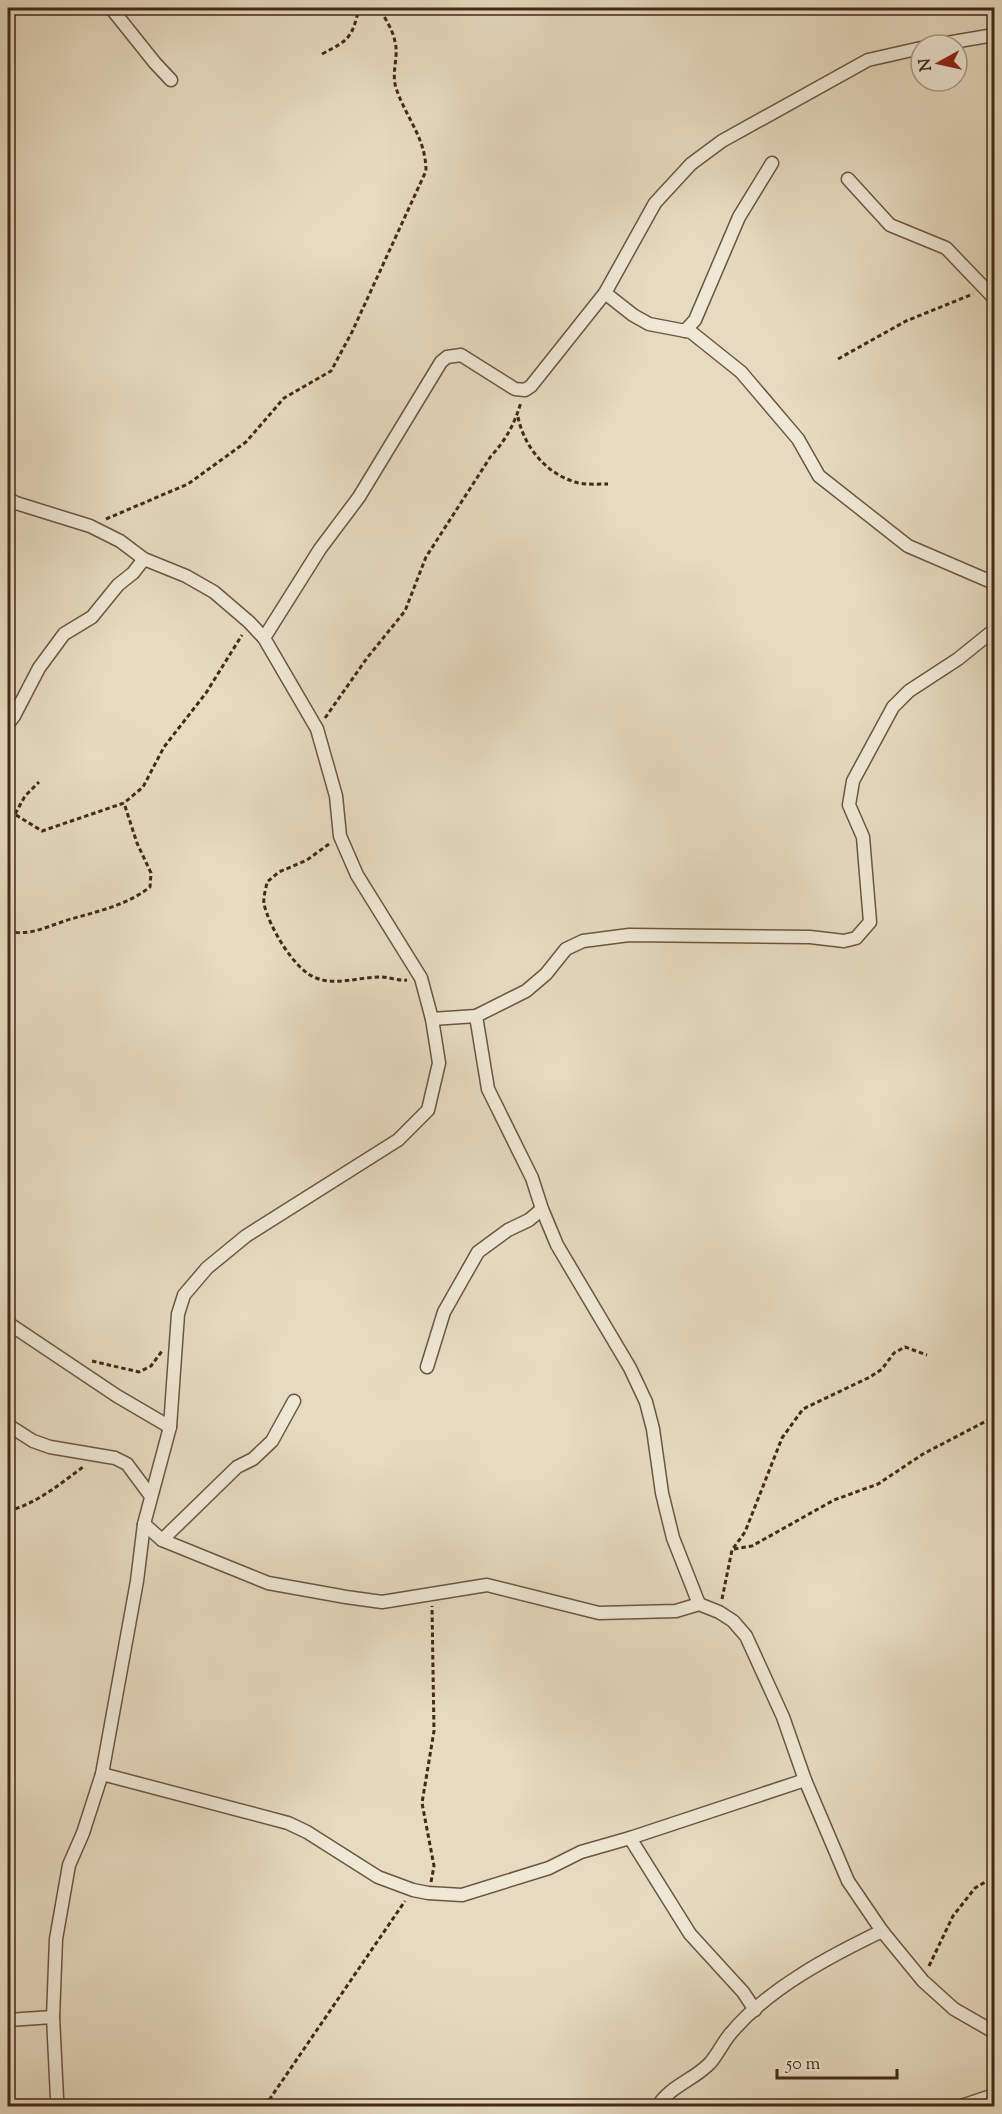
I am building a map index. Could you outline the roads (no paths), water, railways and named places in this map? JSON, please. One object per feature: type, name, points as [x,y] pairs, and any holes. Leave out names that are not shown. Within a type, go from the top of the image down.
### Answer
[{"type":"street","points":[[111,8],[171,80]]},
{"type":"street","points":[[969,39],[994,34]]},
{"type":"street","points":[[264,638],[320,549],[359,497],[441,362],[447,357],[461,355],[515,389],[525,390],[531,386],[605,293],[655,203],[691,164],[722,141],[868,60],[909,51]]},
{"type":"street","points":[[685,331],[694,320],[739,217],[772,163]]},
{"type":"street","points":[[848,179],[890,225],[946,248],[990,294]]},
{"type":"street","points":[[605,293],[633,315],[649,324],[691,332],[741,372],[798,439],[819,476],[908,546],[994,583]]},
{"type":"street","points":[[8,498],[16,503],[90,526],[120,541],[144,559],[186,576],[214,592],[264,638],[317,729],[336,796],[340,836],[357,875],[421,978],[432,1019],[439,1063],[428,1110],[398,1140],[246,1236],[207,1268],[184,1295],[178,1314],[170,1427],[144,1524],[137,1581],[102,1774],[83,1833],[69,1865],[57,1939],[53,2017],[59,2106]]},
{"type":"street","points":[[8,724],[39,668],[64,634],[92,618],[118,585],[133,573],[144,559]]},
{"type":"street","points":[[432,1019],[476,1016],[526,991],[546,974],[566,949],[583,940],[629,935],[810,937],[844,941],[856,938],[870,922],[864,837],[849,805],[853,781],[893,707],[909,692],[958,659],[994,630]]},
{"type":"street","points":[[476,1016],[488,1089],[532,1178],[557,1245],[630,1368],[646,1402],[653,1429],[662,1493],[673,1538],[699,1604]]},
{"type":"street","points":[[427,1367],[444,1312],[478,1252],[508,1230],[530,1220],[542,1209]]},
{"type":"street","points":[[8,1323],[117,1396],[170,1427]]},
{"type":"street","points":[[162,1540],[237,1467],[253,1459],[272,1441],[294,1401]]},
{"type":"street","points":[[8,1425],[40,1444],[123,1461],[150,1496]]},
{"type":"street","points":[[144,1524],[162,1540],[268,1583],[382,1602],[487,1585],[599,1613],[676,1611],[699,1604],[719,1612],[733,1621],[746,1636],[783,1717],[805,1780],[848,1881],[882,1931],[923,1981],[954,2009],[994,2032]]},
{"type":"street","points":[[102,1774],[288,1823],[307,1832],[378,1877],[413,1890],[462,1895],[549,1868],[581,1852],[630,1839],[805,1780]]},
{"type":"street","points":[[630,1839],[690,1934],[743,1992],[754,2010]]},
{"type":"street","points":[[658,2106],[664,2096],[709,2064],[731,2033],[754,2010],[792,1981],[843,1950],[882,1931]]},
{"type":"street","points":[[8,2020],[53,2017]]},
{"type":"street","points":[[961,2106],[994,2095]]}]
